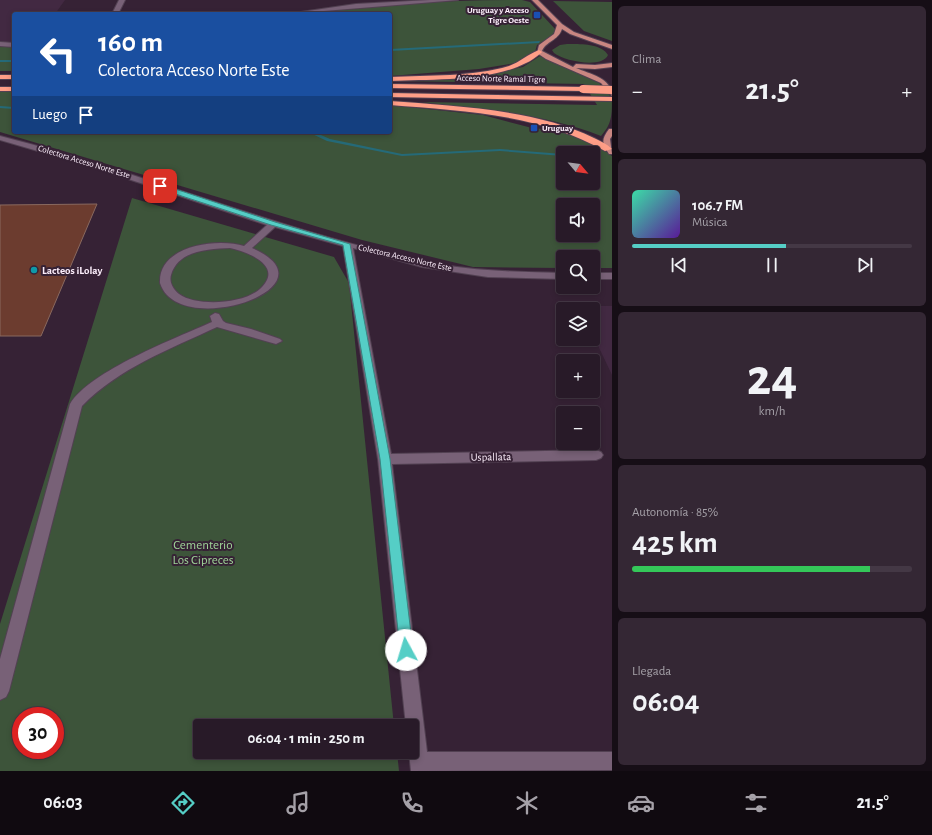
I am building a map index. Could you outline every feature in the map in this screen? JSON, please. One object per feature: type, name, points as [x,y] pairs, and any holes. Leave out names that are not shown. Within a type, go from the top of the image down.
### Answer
[{"type":"highway","points":[[392,78],[458,74],[510,67],[523,62],[539,52]]},
{"type":"highway","points":[[0,77],[12,77]]},
{"type":"highway","name":"Acceso Norte Ramal Tigre","points":[[392,86],[612,90]]},
{"type":"highway","points":[[0,89],[12,89]]},
{"type":"highway","name":"Acceso Norte Ramal Tigre","points":[[392,95],[612,99]]},
{"type":"highway","points":[[392,103],[497,115],[540,123],[581,135],[610,150]]},
{"type":"main road","points":[[535,0],[560,25],[572,33],[612,47]]},
{"type":"main road","points":[[560,25],[557,35],[544,44],[540,48],[539,52],[553,61],[609,73]]},
{"type":"main road","points":[[544,44],[566,40],[599,42]]},
{"type":"main road","points":[[553,61],[609,73]]},
{"type":"main road","points":[[609,73],[612,94]]},
{"type":"main road","points":[[610,150],[606,139],[612,131]]},
{"type":"street","points":[[116,12],[122,0]]},
{"type":"street","points":[[308,12],[372,5],[454,0]]},
{"type":"street","points":[[0,37],[2,39],[0,43],[12,45]]},
{"type":"street","name":"Colectora Acceso Norte Este","points":[[0,138],[89,163],[273,224],[422,264],[454,270],[508,275],[556,276]]},
{"type":"street","points":[[247,248],[273,224]]},
{"type":"street","points":[[347,244],[385,459],[419,766],[612,761]]},
{"type":"street","points":[[230,245],[247,248],[260,254],[269,262],[273,271],[271,281],[263,291],[249,299],[232,304],[213,306],[193,303],[177,297],[168,288],[165,277],[169,266],[179,257],[200,248],[230,245]]},
{"type":"street","points":[[600,276],[612,276]]},
{"type":"street","points":[[213,306],[218,322],[223,326],[247,331],[276,341]]},
{"type":"street","points":[[0,691],[76,404],[86,392],[123,369],[218,322]]},
{"type":"street","name":"Uspallata","points":[[385,459],[596,455]]},
{"type":"shaded area","points":[[0,0],[65,0],[56,12],[12,12],[12,42],[0,42]]},
{"type":"shaded area","points":[[600,306],[612,306],[612,375],[598,346],[600,346]]},
{"type":"green space","points":[[522,0],[530,2],[556,30],[552,36],[537,45],[535,52],[516,63],[479,69],[392,76],[392,12],[318,12],[410,3]]},
{"type":"green space","points":[[553,1],[612,2],[612,41],[584,31]]},
{"type":"green space","points":[[560,45],[595,46],[605,51],[608,55],[598,62],[591,63],[566,59],[554,53],[552,50]]},
{"type":"green space","points":[[0,47],[12,47],[12,71],[0,71]]},
{"type":"green space","points":[[540,56],[599,83],[612,98],[611,119],[605,132],[601,136],[580,128],[536,117],[422,102],[597,105],[584,84],[394,81],[447,78],[508,70],[523,67]]},
{"type":"green space","points":[[0,92],[12,92],[12,134],[392,134],[392,105],[483,115],[532,128],[565,131],[597,146],[556,146],[556,190],[600,190],[600,148],[612,156],[612,268],[600,268],[600,250],[556,250],[556,268],[473,267],[362,240],[0,132]]},
{"type":"green space","name":"Cementerio Los Cipreces","points":[[132,198],[334,257],[349,283],[393,719],[193,719],[193,759],[398,759],[399,771],[0,771],[0,624]]},
{"type":"building","name":"Lacteos iLolay","points":[[97,204],[41,336],[0,336],[0,205]]},
{"type":"waterway","points":[[392,50],[539,42]]},
{"type":"waterway","points":[[0,61],[12,61]]},
{"type":"waterway","points":[[0,107],[12,108]]},
{"type":"waterway","points":[[315,134],[329,140],[402,155],[500,150],[556,154]]},
{"type":"place","name":"Uruguay y Acceso Tigre Oeste","points":[[537,15]]},
{"type":"place","name":"Uruguay","points":[[534,128]]},
{"type":"place","name":"Lacteos iLolay","points":[[34,270]]},
{"type":"route","points":[[160,186],[273,224],[347,244],[385,459],[406,650]]}]
